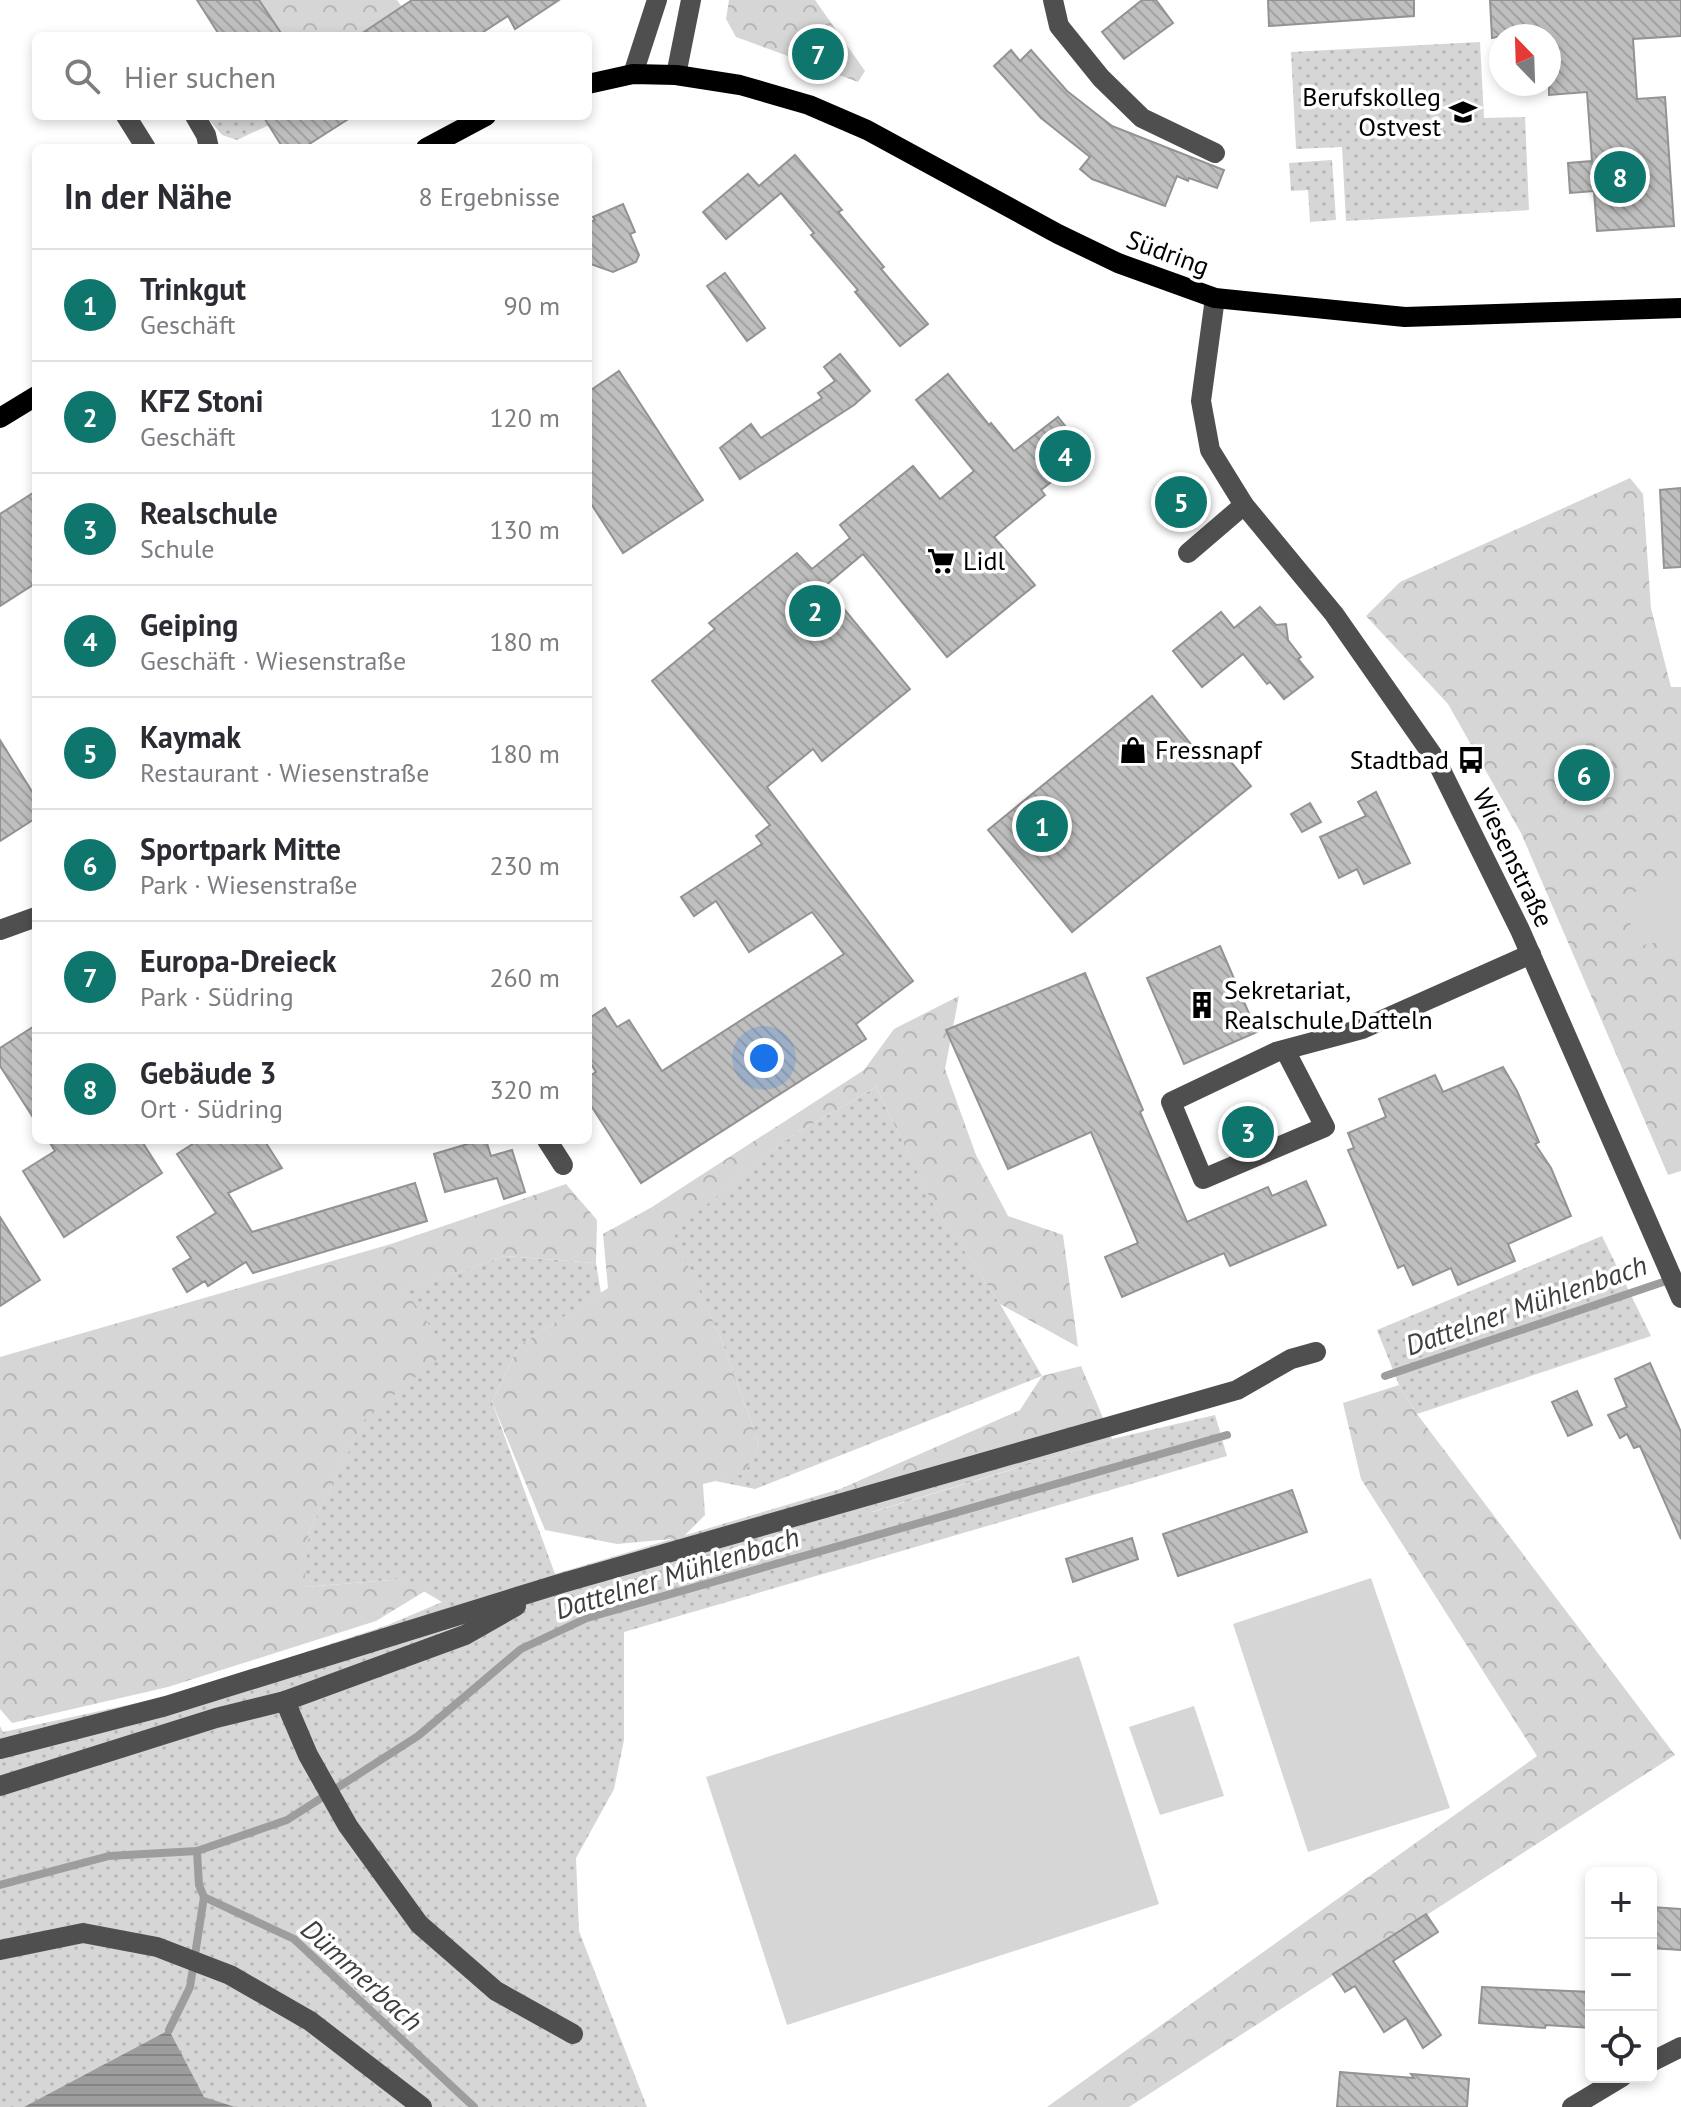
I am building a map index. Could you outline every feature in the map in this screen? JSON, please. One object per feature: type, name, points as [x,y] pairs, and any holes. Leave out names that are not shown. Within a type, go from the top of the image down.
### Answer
[{"type":"main road","name":"Südring","points":[[592,83],[633,74],[676,75],[740,85],[809,105],[867,130],[1058,234],[1118,263],[1215,298],[1405,317],[1681,308]]},
{"type":"main road","points":[[434,144],[478,120]]},
{"type":"main road","points":[[0,418],[32,398]]},
{"type":"street","points":[[633,74],[657,0]]},
{"type":"street","points":[[676,75],[691,0]]},
{"type":"street","points":[[1053,0],[1059,26],[1101,78],[1142,118],[1215,153]]},
{"type":"street","points":[[128,120],[144,144]]},
{"type":"street","points":[[197,120],[208,144]]},
{"type":"street","name":"Wiesenstraße","points":[[1215,298],[1201,401],[1210,450],[1225,479],[1334,614],[1436,760],[1531,954],[1681,1298]]},
{"type":"street","points":[[1188,553],[1244,505]]},
{"type":"street","points":[[0,930],[32,918]]},
{"type":"street","points":[[1285,1050],[1325,1127],[1203,1179],[1171,1102],[1285,1050],[1362,1029],[1531,954]]},
{"type":"street","points":[[550,1144],[563,1165]]},
{"type":"street","points":[[0,1749],[166,1706],[559,1584],[1237,1390],[1291,1359],[1316,1352]]},
{"type":"street","points":[[0,1786],[216,1718],[285,1701],[465,1635],[559,1584]]},
{"type":"street","points":[[285,1701],[308,1755],[348,1826],[419,1924],[496,1991],[573,2034]]},
{"type":"street","points":[[0,1950],[83,1933],[157,1947],[230,1975],[310,2021],[422,2107]]},
{"type":"street","points":[[1657,2059],[1681,2047]]},
{"type":"street","points":[[1572,2107],[1612,2083]]},
{"type":"green space","points":[[259,0],[397,0],[402,7],[364,32],[280,32]]},
{"type":"green space","points":[[729,0],[815,0],[865,71],[858,82],[736,37],[726,19]]},
{"type":"green space","points":[[1480,42],[1484,118],[1525,117],[1529,210],[1346,221],[1342,147],[1296,149],[1291,52]]},
{"type":"green space","points":[[209,120],[266,120],[269,125],[237,140],[222,135]]},
{"type":"green space","points":[[1332,160],[1336,220],[1310,222],[1308,190],[1291,191],[1289,163]]},
{"type":"green space","points":[[1630,478],[1643,494],[1651,608],[1671,687],[1681,687],[1681,1171],[1668,1175],[1521,833],[1448,704],[1366,616],[1400,582]]},
{"type":"green space","points":[[1681,881],[1681,937],[1634,947],[1626,894]]},
{"type":"green space","points":[[959,996],[945,1069],[976,1155],[1008,1216],[1063,1235],[1078,1347],[1000,1304],[934,1206],[876,1087],[793,1135],[673,1232],[721,1339],[759,1444],[744,1474],[703,1484],[705,1515],[682,1538],[617,1544],[545,1530],[492,1402],[519,1346],[608,1288],[603,1234],[652,1207],[864,1070],[894,1029]]},
{"type":"green space","points":[[876,1087],[935,1207],[1000,1304],[1042,1376],[755,1489],[715,1481],[744,1473],[759,1444],[721,1339],[672,1232],[793,1135]]},
{"type":"green space","points":[[566,1184],[597,1220],[596,1263],[505,1256],[406,1291],[447,1351],[365,1419],[309,1532],[304,1587],[403,1579],[430,1588],[376,1621],[168,1687],[12,1723],[0,1709],[0,1357],[391,1244]]},
{"type":"green space","points":[[1602,1236],[1651,1336],[1417,1414],[1399,1385],[1377,1330]]},
{"type":"green space","points":[[505,1256],[596,1263],[601,1293],[519,1346],[492,1402],[555,1574],[840,1489],[873,1512],[1112,1439],[1215,1415],[1227,1456],[624,1632],[624,1740],[614,1789],[576,1858],[579,1931],[647,2107],[0,2107],[0,1726],[3,1732],[178,1694],[388,1625],[442,1602],[403,1579],[303,1587],[309,1532],[365,1418],[446,1351],[405,1291]]},
{"type":"green space","points":[[1081,1366],[1112,1439],[872,1512],[840,1489],[1020,1410],[1042,1376]]},
{"type":"green space","points":[[1399,1385],[1417,1414],[1675,1755],[1129,2107],[1047,2107],[1537,1756],[1361,1479],[1343,1403]]},
{"type":"green space","points":[[1371,1578],[1450,1808],[1308,1852],[1233,1624]]},
{"type":"green space","points":[[1079,1656],[1159,1904],[787,2025],[706,1777]]},
{"type":"green space","points":[[1194,1706],[1224,1796],[1160,1815],[1129,1727]]},
{"type":"shaded area","points":[[169,2030],[204,2097],[235,2107],[24,2107]]},
{"type":"building","points":[[197,0],[259,0],[280,32],[217,32]]},
{"type":"building","points":[[412,0],[559,0],[515,29],[508,16],[483,32],[364,32]]},
{"type":"building","points":[[1142,0],[1156,0],[1173,23],[1124,59],[1102,32]]},
{"type":"building","points":[[1268,0],[1414,0],[1414,16],[1269,26]]},
{"type":"building","points":[[1490,0],[1681,0],[1681,36],[1633,39],[1637,99],[1665,97],[1674,226],[1597,231],[1594,191],[1570,193],[1568,163],[1592,161],[1587,92],[1561,94],[1561,24],[1491,24]]},
{"type":"building","points":[[1011,50],[1020,61],[1031,50],[1067,91],[1112,126],[1224,170],[1217,188],[1177,176],[1165,206],[1092,179],[1080,169],[1090,157],[1041,118],[994,66]]},
{"type":"building","points":[[266,120],[347,120],[309,144],[280,144]]},
{"type":"building","points":[[795,155],[842,210],[838,212],[884,267],[881,269],[928,324],[900,346],[781,193],[726,239],[703,212],[748,174],[759,186]]},
{"type":"building","points":[[623,204],[635,232],[630,234],[639,255],[636,262],[613,272],[592,264],[593,217]]},
{"type":"building","points":[[725,273],[765,328],[747,341],[707,286]]},
{"type":"building","points":[[840,354],[870,391],[854,405],[740,479],[720,448],[751,424],[761,438],[822,398],[818,393],[835,381],[824,367]]},
{"type":"building","points":[[619,371],[703,500],[623,553],[592,505],[592,389]]},
{"type":"building","points":[[948,374],[1014,451],[1058,417],[1087,454],[1041,490],[1045,495],[994,537],[1035,585],[947,657],[863,554],[825,586],[910,689],[822,761],[813,749],[767,787],[913,981],[856,1024],[866,1039],[641,1183],[592,1107],[592,1074],[596,1072],[592,1066],[592,1016],[605,1008],[617,1027],[629,1020],[662,1071],[844,954],[812,912],[749,952],[716,901],[694,916],[681,897],[762,844],[756,836],[770,825],[652,681],[715,629],[709,623],[797,553],[812,569],[850,538],[840,525],[913,466],[940,499],[974,471],[916,400]]},
{"type":"building","points":[[1681,488],[1681,567],[1664,568],[1660,490]]},
{"type":"building","points":[[32,494],[32,586],[0,606],[0,514]]},
{"type":"building","points":[[1260,607],[1276,625],[1286,624],[1288,640],[1313,677],[1284,699],[1270,682],[1267,684],[1243,654],[1202,687],[1173,651],[1221,612],[1234,628]]},
{"type":"building","points":[[1152,696],[1206,763],[1222,751],[1251,786],[1072,932],[988,830]]},
{"type":"building","points":[[0,740],[32,792],[32,821],[0,841]]},
{"type":"building","points":[[1376,792],[1410,863],[1364,884],[1357,869],[1339,878],[1320,837],[1366,816],[1358,802]]},
{"type":"building","points":[[1310,803],[1321,822],[1302,832],[1291,814]]},
{"type":"building","name":"Sekretariat, Realschule Datteln","points":[[1220,946],[1257,1032],[1184,1064],[1147,978]]},
{"type":"building","points":[[1085,973],[1187,1222],[1268,1187],[1272,1196],[1306,1181],[1326,1225],[1230,1266],[1224,1253],[1122,1297],[1105,1257],[1138,1243],[1091,1132],[1008,1169],[946,1030]]},
{"type":"building","points":[[32,1028],[32,1116],[0,1066],[0,1048]]},
{"type":"building","points":[[1503,1067],[1539,1142],[1535,1144],[1551,1168],[1571,1216],[1508,1244],[1515,1261],[1458,1285],[1451,1268],[1413,1285],[1404,1265],[1398,1268],[1348,1150],[1354,1148],[1348,1133],[1386,1117],[1379,1099],[1435,1075],[1443,1092]]},
{"type":"building","points":[[51,1144],[144,1144],[162,1173],[64,1237],[23,1171],[55,1151]]},
{"type":"building","points":[[193,1144],[267,1144],[282,1168],[228,1193],[252,1232],[415,1183],[427,1221],[253,1273],[246,1262],[208,1286],[205,1281],[187,1292],[173,1269],[191,1258],[177,1237],[216,1213],[177,1154]]},
{"type":"building","points":[[468,1144],[487,1144],[491,1156],[512,1150],[525,1192],[504,1199],[497,1178],[445,1192],[434,1154]]},
{"type":"building","points":[[0,1217],[40,1280],[0,1306]]},
{"type":"building","points":[[1650,1363],[1681,1432],[1681,1539],[1640,1446],[1634,1448],[1627,1434],[1620,1438],[1608,1415],[1627,1407],[1615,1379]]},
{"type":"building","points":[[1577,1391],[1592,1425],[1568,1436],[1552,1402]]},
{"type":"building","points":[[1292,1490],[1307,1532],[1178,1576],[1163,1534]]},
{"type":"building","points":[[1132,1538],[1138,1559],[1073,1582],[1066,1559]]},
{"type":"building","points":[[1657,1907],[1681,1909],[1681,1950],[1657,1948]]},
{"type":"building","points":[[1426,1914],[1438,1932],[1393,1961],[1441,2035],[1423,2048],[1406,2018],[1384,2032],[1355,1986],[1345,1992],[1333,1974]]},
{"type":"building","points":[[1482,1987],[1585,1992],[1585,2028],[1479,2023]]},
{"type":"building","points":[[1340,2072],[1469,2079],[1467,2107],[1337,2107]]},
{"type":"waterway","name":"Dattelner Mühlenbach","points":[[1385,1376],[1672,1279]]},
{"type":"waterway","name":"Dattelner Mühlenbach","points":[[0,1885],[109,1856],[197,1851],[287,1820],[418,1736],[521,1649],[587,1618],[1227,1435]]},
{"type":"waterway","name":"Dümmerbach","points":[[197,1851],[199,1885],[204,1897],[294,1939],[474,2107]]},
{"type":"waterway","points":[[169,2030],[190,1987],[204,1897]]},
{"type":"place","name":"Europa-Dreieck","points":[[818,54]]},
{"type":"place","name":"Berufskolleg Ostvest","points":[[1463,112]]},
{"type":"place","name":"Gebäude 3","points":[[1620,177]]},
{"type":"place","name":"Geiping","points":[[1065,456]]},
{"type":"place","name":"Kaymak","points":[[1181,502]]},
{"type":"place","name":"Lidl","points":[[941,561]]},
{"type":"place","name":"KFZ Stoni","points":[[815,611]]},
{"type":"place","name":"Fressnapf","points":[[1133,750]]},
{"type":"place","name":"Stadtbad","points":[[1471,760]]},
{"type":"place","name":"Sportpark Mitte","points":[[1584,775]]},
{"type":"place","name":"Trinkgut","points":[[1042,826]]},
{"type":"place","name":"Sekretariat, Realschule Datteln","points":[[1202,1005]]},
{"type":"place","name":"Realschule","points":[[1248,1132]]}]
